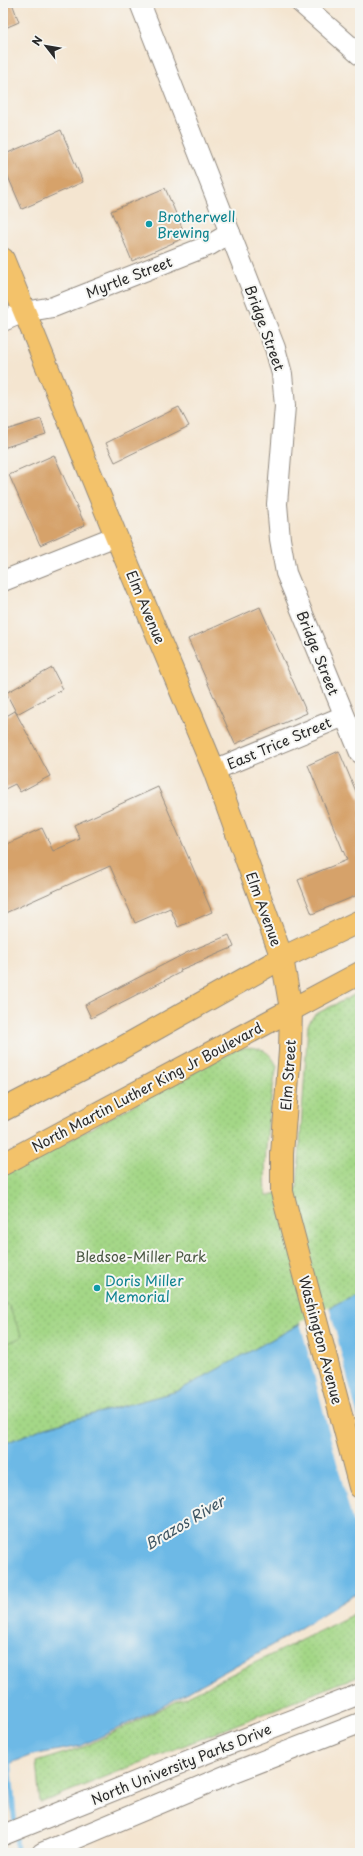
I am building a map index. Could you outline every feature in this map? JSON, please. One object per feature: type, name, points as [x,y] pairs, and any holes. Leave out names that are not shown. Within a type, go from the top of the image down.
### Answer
[{"type":"main road","name":"Elm Avenue","points":[[3,259],[116,536],[214,770],[282,958]]},
{"type":"main road","points":[[3,1110],[111,1054],[282,958],[360,921]]},
{"type":"main road","name":"Elm Street","points":[[282,958],[291,1010],[290,1051],[282,1154],[282,1192]]},
{"type":"main road","name":"North Martin Luther King Jr Boulevard","points":[[3,1164],[360,973]]},
{"type":"main road","name":"Washington Avenue","points":[[282,1192],[360,1487]]},
{"type":"street","name":"Bridge Street","points":[[140,3],[275,348],[282,374],[285,412],[277,504],[280,539],[286,573],[360,753]]},
{"type":"street","points":[[301,3],[360,55]]},
{"type":"street","name":"Myrtle Street","points":[[3,321],[24,312],[53,307],[210,245],[230,233]]},
{"type":"street","points":[[3,581],[116,536]]},
{"type":"street","name":"East Trice Street","points":[[214,770],[344,716]]},
{"type":"street","name":"North University Parks Drive","points":[[3,1836],[212,1751],[360,1694]]},
{"type":"street","name":"North University Parks Drive","points":[[51,1849],[232,1773],[360,1723]]},
{"type":"green space","name":"Bledsoe-Miller Park","points":[[360,992],[360,1291],[178,1391],[46,1427],[3,1444],[3,1176],[237,1049],[250,1047],[261,1049],[270,1055],[277,1066],[267,1130],[265,1164],[266,1196],[297,1188],[308,1025],[314,1015]]},
{"type":"green space","points":[[8,1304],[22,1337],[3,1345],[3,1306]]},
{"type":"green space","points":[[360,1611],[360,1675],[40,1803],[36,1762],[84,1747]]},
{"type":"water","name":"Brazos River","points":[[360,1291],[360,1593],[352,1596],[274,1644],[156,1710],[81,1746],[32,1755],[3,1766],[3,1444],[46,1427],[178,1391]]},
{"type":"pier","points":[[329,1306],[360,1426],[360,1550],[300,1322]]},
{"type":"building","points":[[3,3],[12,3],[19,22],[3,29]]},
{"type":"building","points":[[61,130],[83,182],[22,209],[3,165],[3,155]]},
{"type":"building","name":"Brotherwell Brewing","points":[[165,188],[186,237],[132,261],[111,211]]},
{"type":"building","points":[[179,407],[189,426],[115,462],[106,443]]},
{"type":"building","points":[[41,419],[46,434],[3,448],[3,431]]},
{"type":"building","points":[[54,455],[85,525],[40,545],[9,475]]},
{"type":"building","points":[[260,607],[307,713],[235,744],[188,639]]},
{"type":"building","points":[[52,668],[63,689],[17,714],[6,693]]},
{"type":"building","points":[[15,711],[50,776],[20,792],[15,784],[3,790],[3,718]]},
{"type":"building","points":[[339,751],[360,801],[360,894],[312,914],[298,880],[347,860],[308,765]]},
{"type":"building","points":[[158,787],[212,912],[178,927],[170,908],[135,923],[110,866],[3,914],[3,846],[42,828],[53,851],[80,839],[74,825]]},
{"type":"building","points":[[229,935],[234,947],[180,970],[181,972],[91,1018],[85,1005],[190,951]]},
{"type":"waterway","points":[[9,1758],[15,1826]]},
{"type":"waterway","points":[[16,1834],[17,1853]]},
{"type":"place","name":"Brotherwell Brewing","points":[[149,224]]},
{"type":"place","name":"Doris Miller Memorial","points":[[97,1288]]}]
